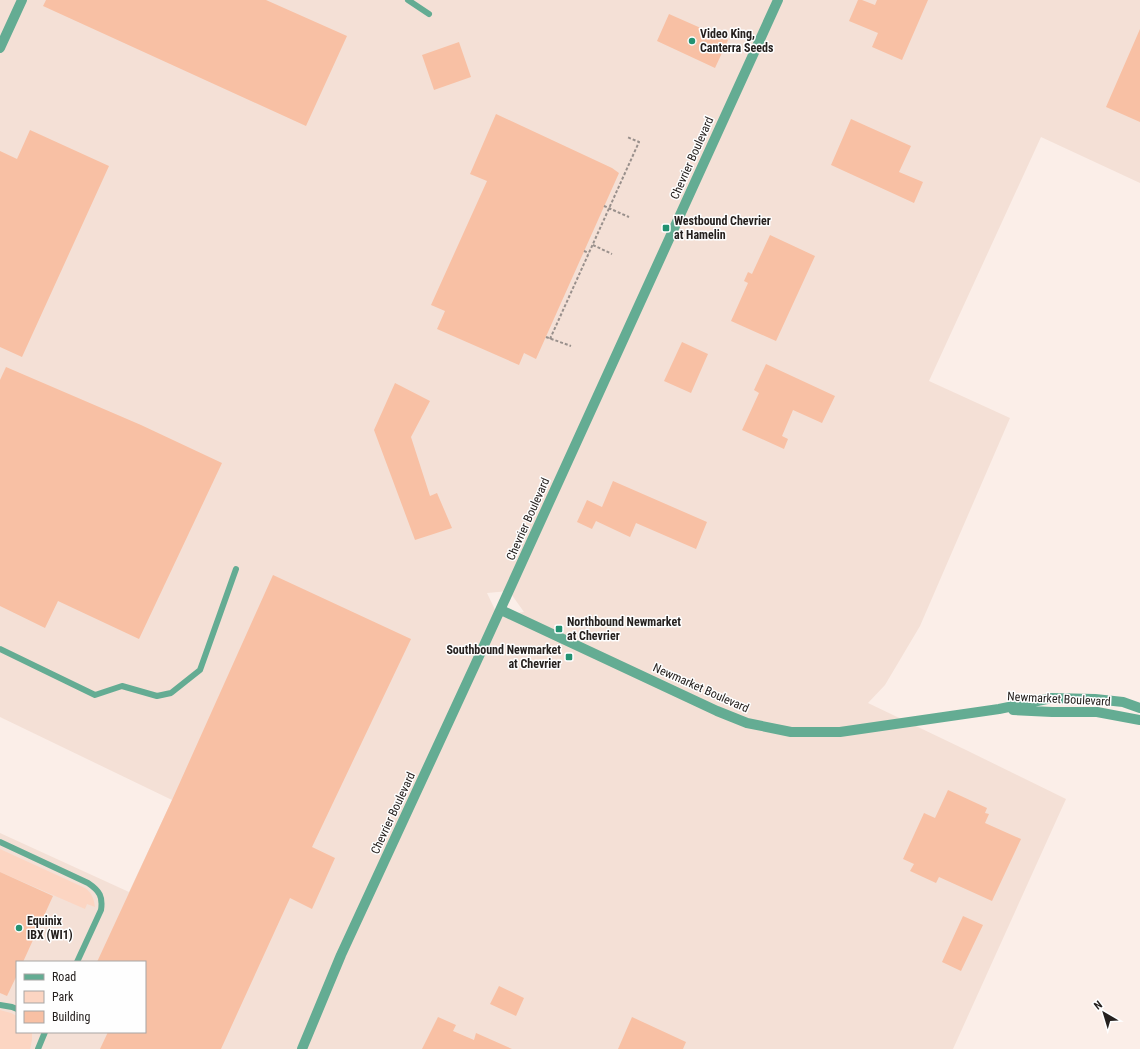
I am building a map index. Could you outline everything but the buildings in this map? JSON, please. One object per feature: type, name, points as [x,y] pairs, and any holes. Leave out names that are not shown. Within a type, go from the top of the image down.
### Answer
[{"type":"street","points":[[0,48],[22,0]]},
{"type":"street","name":"Chevrier Boulevard","points":[[302,1049],[341,955],[778,0]]},
{"type":"street","name":"Newmarket Boulevard","points":[[500,610],[717,711],[747,723],[791,732],[840,732],[999,709],[1052,698],[1095,699],[1124,702],[1140,708]]},
{"type":"street","name":"Newmarket Boulevard","points":[[999,709],[1052,712],[1097,712],[1140,720]]},
{"type":"lane","points":[[408,0],[429,14]]},
{"type":"lane","points":[[0,649],[95,695],[122,686],[157,696],[171,693],[200,670],[236,569]]},
{"type":"lane","points":[[0,842],[88,883],[100,894],[102,901],[101,910],[77,961]]},
{"type":"lane","points":[[0,1005],[16,1009]]},
{"type":"lane","points":[[38,1049],[45,1033]]},
{"type":"path","points":[[550,339],[639,142],[627,137]]},
{"type":"path","points":[[604,206],[629,217]]},
{"type":"path","points":[[593,245],[612,254]]},
{"type":"path","points":[[584,251],[589,253]]},
{"type":"path","points":[[558,310],[562,312]]},
{"type":"path","points":[[546,337],[571,346]]},
{"type":"shaded area","points":[[0,0],[1140,0],[1140,183],[1041,137],[929,381],[1010,418],[920,626],[885,685],[868,703],[1066,799],[953,1049],[22,1049],[0,1039],[0,833],[129,892],[172,800],[0,717]],"holes":[[[509,591],[524,612],[498,616],[487,593]]]},
{"type":"green space","points":[[0,849],[85,888],[92,896],[95,907],[87,904],[85,909],[0,872]]},
{"type":"green space","points":[[0,1010],[16,1016],[16,1033],[32,1033],[32,1040],[30,1049],[0,1049]]},
{"type":"place","name":"Video King, Canterra Seeds","points":[[692,41]]},
{"type":"place","name":"Westbound Chevrier at Hamelin","points":[[666,228]]},
{"type":"place","name":"Northbound Newmarket at Chevrier","points":[[559,629]]},
{"type":"place","name":"Southbound Newmarket at Chevrier","points":[[569,657]]},
{"type":"place","name":"Equinix IBX (WI1)","points":[[19,928]]}]
